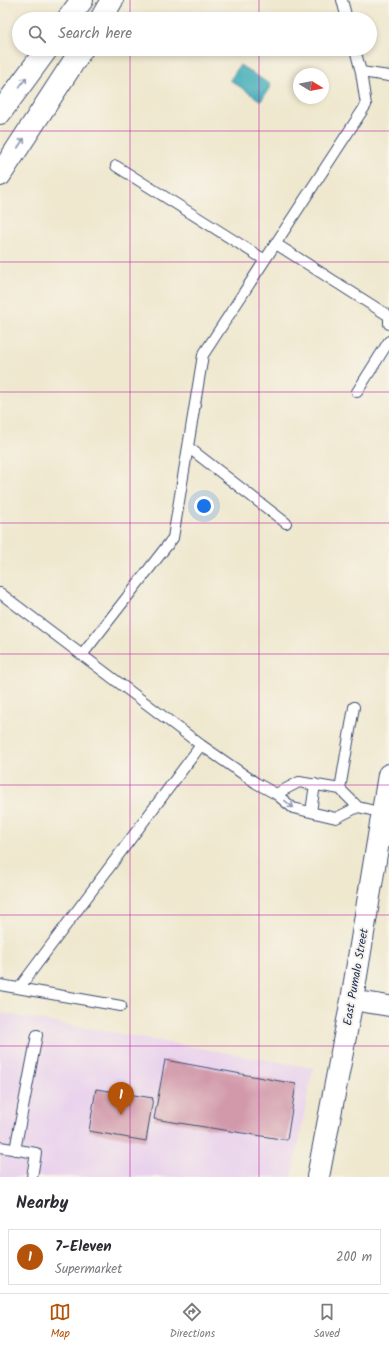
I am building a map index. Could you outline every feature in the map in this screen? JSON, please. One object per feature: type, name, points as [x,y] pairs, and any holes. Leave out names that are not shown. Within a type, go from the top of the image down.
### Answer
[{"type":"main road","points":[[73,12],[82,0]]},
{"type":"main road","points":[[105,12],[112,0]]},
{"type":"main road","points":[[0,113],[42,56]]},
{"type":"main road","points":[[0,175],[77,56]]},
{"type":"main road","name":"East Pumalo Street","points":[[318,1177],[352,1000],[388,784]]},
{"type":"street","points":[[352,1000],[389,1006]]},
{"type":"lane","points":[[342,0],[345,12]]},
{"type":"lane","points":[[82,655],[173,538],[203,355],[366,105],[357,56]]},
{"type":"lane","points":[[361,72],[389,76]]},
{"type":"lane","points":[[116,166],[265,260]]},
{"type":"lane","points":[[276,244],[388,316],[389,324]]},
{"type":"lane","points":[[356,392],[389,341]]},
{"type":"lane","points":[[188,448],[286,523]]},
{"type":"lane","points":[[0,593],[201,745],[256,783],[276,794],[293,808],[336,818],[358,807]]},
{"type":"lane","points":[[340,789],[354,707]]},
{"type":"lane","points":[[19,988],[201,745]]},
{"type":"lane","points":[[276,794],[299,782],[316,784],[340,789],[358,807],[383,813]]},
{"type":"lane","points":[[311,812],[316,784]]},
{"type":"lane","points":[[0,985],[121,1006]]},
{"type":"lane","points":[[16,1150],[38,1035]]},
{"type":"lane","points":[[0,1147],[36,1153],[32,1177]]},
{"type":"shaded area","points":[[0,1013],[313,1068],[292,1177],[0,1177]]},
{"type":"water","points":[[240,65],[271,85],[261,101],[230,80]]},
{"type":"building","points":[[165,1060],[296,1084],[287,1140],[154,1119]]},
{"type":"building","points":[[96,1089],[153,1098],[146,1141],[89,1131]]},
{"type":"place","name":"7-Eleven","points":[[121,1115]]}]
